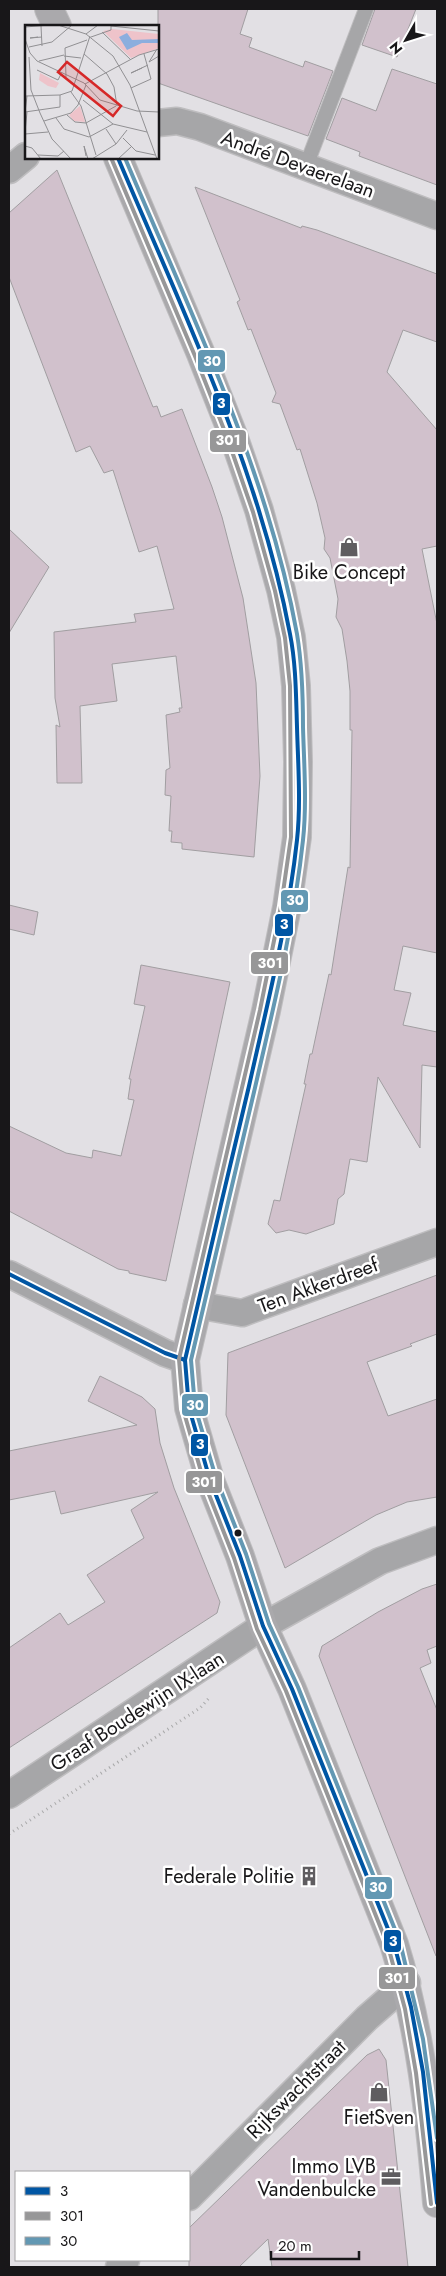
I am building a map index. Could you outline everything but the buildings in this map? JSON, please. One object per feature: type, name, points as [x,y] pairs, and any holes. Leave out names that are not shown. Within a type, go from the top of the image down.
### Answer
[{"type":"main road","points":[[49,9],[57,25]]},
{"type":"main road","points":[[118,159],[205,363],[256,500],[281,590],[291,637],[296,686],[297,838],[287,907],[266,1011],[184,1360],[189,1408],[203,1460],[240,1556],[263,1626],[292,1689],[394,1944],[406,1983],[421,2067],[436,2167],[437,2203]]},
{"type":"street","name":"André Devaerelaan","points":[[159,123],[176,121],[200,127],[437,216]]},
{"type":"street","points":[[9,170],[25,157]]},
{"type":"street","name":"Ten Akkerdreef","points":[[197,1305],[242,1313],[437,1242]]},
{"type":"street","points":[[9,1274],[164,1353],[184,1360]]},
{"type":"street","name":"Graaf Boudewijn IX-laan","points":[[9,1794],[263,1626],[380,1561],[437,1540]]},
{"type":"street","name":"Rijkswachtstraat","points":[[190,2196],[366,2018],[406,1983]]},
{"type":"lane","points":[[306,166],[366,9]]},
{"type":"transit line","name":"3","points":[[118,159],[217,391],[239,451],[259,511],[276,572],[290,634],[295,680],[299,798],[293,871],[283,933],[270,994],[185,1360],[189,1408],[210,1480],[240,1556],[263,1626],[292,1689],[394,1944],[411,2007],[423,2072],[437,2203]]},
{"type":"transit line","name":"30","points":[[125,159],[200,333],[247,451],[267,511],[284,572],[297,634],[302,680],[305,812],[299,872],[289,935],[191,1360],[195,1407],[216,1478],[246,1554],[269,1624],[298,1687],[400,1942],[423,2039],[437,2138]]},
{"type":"transit line","name":"301","points":[[112,160],[195,356],[227,437],[253,512],[275,591],[285,638],[290,686],[291,837],[281,906],[260,1010],[179,1359],[183,1409],[204,1482],[234,1558],[257,1629],[286,1691],[388,1946],[405,2009],[416,2073],[431,2204]]},
{"type":"transit line","name":"3","points":[[9,1274],[165,1353],[185,1360]]},
{"type":"place","name":"Bike Concept","points":[[349,547]]},
{"type":"place","name":"Federale Politie","points":[[309,1876]]},
{"type":"place","name":"FietSven","points":[[379,2092]]},
{"type":"place","name":"Immo LVB Vandenbulcke","points":[[391,2177]]}]
